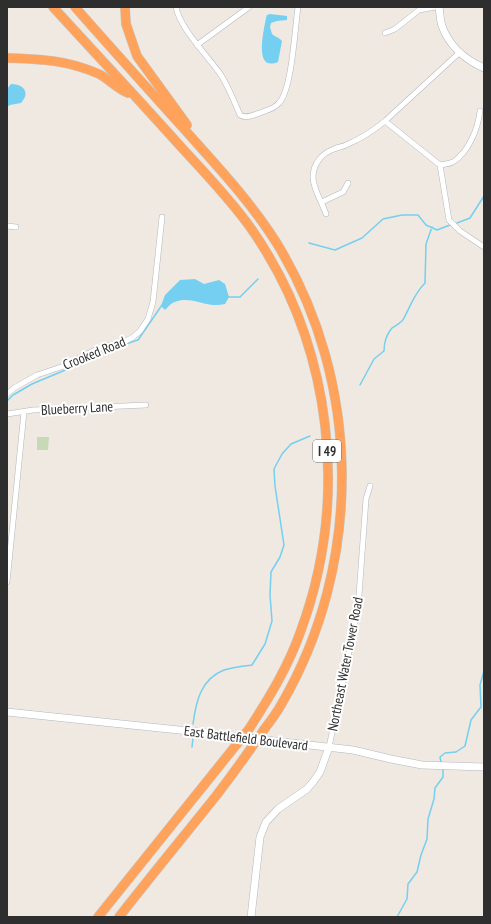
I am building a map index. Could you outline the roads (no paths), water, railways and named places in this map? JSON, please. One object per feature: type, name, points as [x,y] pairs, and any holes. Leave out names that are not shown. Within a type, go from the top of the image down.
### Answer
[{"type":"highway","name":"I 49","points":[[53,7],[228,198],[261,244],[285,288],[300,322],[311,354],[320,390],[326,425],[328,500],[323,550],[311,601],[300,635],[272,693],[249,728],[98,917]]},
{"type":"highway","name":"I 49","points":[[75,7],[230,180],[256,212],[285,258],[309,309],[333,381],[339,417],[343,475],[341,507],[333,568],[325,604],[313,639],[281,706],[238,767],[120,917]]},
{"type":"highway","points":[[125,7],[126,24],[137,56],[187,124],[188,134]]},
{"type":"highway","points":[[7,58],[58,61],[73,64],[102,76],[125,92],[134,94]]},
{"type":"highway","points":[[94,917],[103,906],[113,898]]},
{"type":"street","points":[[176,7],[180,18],[197,45],[220,74],[231,91],[240,115],[248,117],[274,107],[280,102],[291,68],[298,7]]},
{"type":"street","points":[[197,45],[249,7]]},
{"type":"street","points":[[385,33],[395,29],[419,10],[435,7]]},
{"type":"street","points":[[439,7],[442,26],[459,53],[475,64],[484,68]]},
{"type":"street","points":[[326,214],[315,189],[313,177],[315,164],[322,156],[332,149],[345,145],[386,121],[459,53]]},
{"type":"street","points":[[440,166],[452,162],[465,151],[479,124],[480,111]]},
{"type":"street","points":[[386,121],[440,166],[449,220],[460,231],[484,247]]},
{"type":"street","points":[[322,202],[343,192],[348,183]]},
{"type":"street","name":"Crooked Road","points":[[7,394],[14,388],[37,375],[64,366],[99,348],[124,342],[140,331],[148,318],[154,302],[162,217]]},
{"type":"street","points":[[7,226],[16,227]]},
{"type":"street","name":"Blueberry Lane","points":[[7,414],[33,410],[146,404]]},
{"type":"street","points":[[7,582],[24,412]]},
{"type":"street","name":"Northeast Water Tower Road","points":[[329,747],[358,609],[366,499],[370,486]]},
{"type":"street","name":"East Battlefield Boulevard","points":[[7,712],[329,747],[352,750],[391,760],[422,765],[484,767]]},
{"type":"street","points":[[251,917],[260,837],[266,822],[278,809],[307,789],[313,782],[320,772],[329,747]]},
{"type":"water","points":[[267,15],[287,16],[287,20],[271,23],[270,27],[272,34],[282,41],[278,62],[270,63],[265,61],[263,56],[262,40],[266,18]]},
{"type":"water","points":[[11,84],[22,87],[25,95],[21,103],[7,107],[7,89]]},
{"type":"water","points":[[195,279],[204,284],[219,280],[225,284],[229,297],[225,304],[212,305],[181,300],[170,305],[165,310],[161,306],[165,295],[180,280]]},
{"type":"waterway","points":[[457,223],[470,218],[484,196]]},
{"type":"waterway","points":[[309,243],[335,250],[362,238],[383,219],[402,215],[418,215],[426,225],[437,230],[450,225]]},
{"type":"waterway","points":[[360,385],[374,359],[384,351],[384,345],[388,333],[403,320],[415,295],[425,283],[426,244],[432,227]]},
{"type":"waterway","points":[[227,297],[240,297],[258,279]]},
{"type":"waterway","points":[[7,401],[13,395],[32,384],[82,363],[92,355],[138,340],[162,305]]},
{"type":"waterway","points":[[193,724],[198,699],[205,685],[210,679],[224,670],[252,665],[265,644],[272,621],[270,595],[271,572],[280,557],[284,545],[275,486],[274,469],[282,454],[291,444],[310,436]]},
{"type":"waterway","points":[[441,762],[440,757],[445,753],[456,752],[465,746],[471,720],[481,707],[480,685],[484,671]]},
{"type":"waterway","points":[[192,747],[193,738]]},
{"type":"waterway","points":[[397,917],[407,899],[408,884],[417,872],[427,839],[428,819],[434,799],[435,788],[443,777],[443,769]]}]
